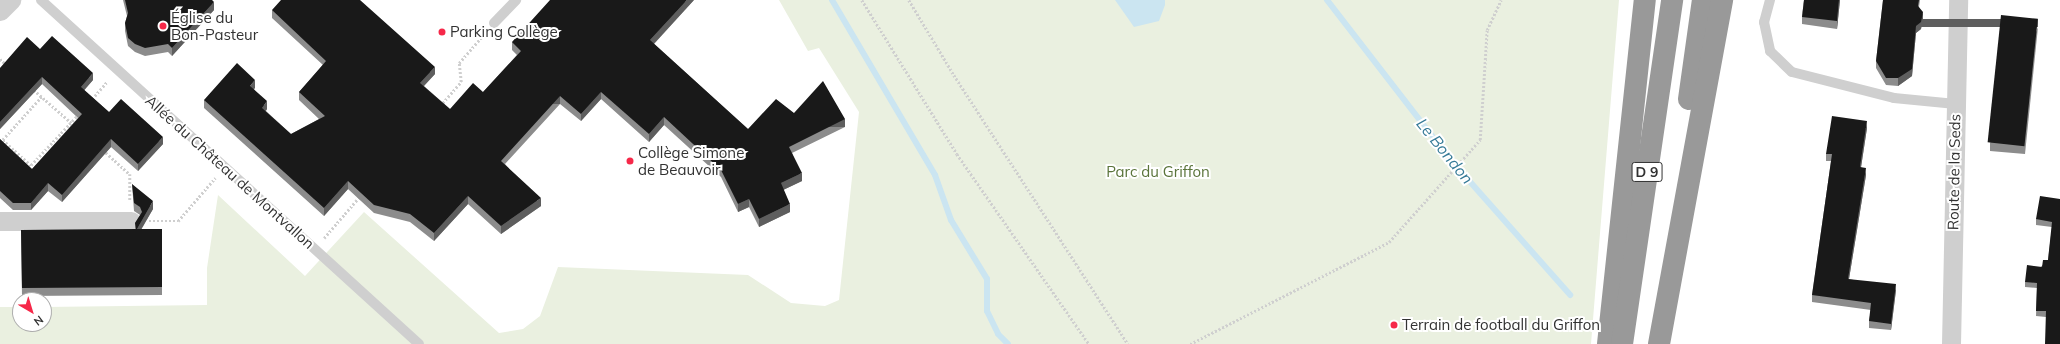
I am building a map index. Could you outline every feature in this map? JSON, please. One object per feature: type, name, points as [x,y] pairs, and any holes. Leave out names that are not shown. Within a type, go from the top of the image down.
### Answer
[{"type":"highway","points":[[1608,344],[1645,0]]},
{"type":"highway","name":"D 9","points":[[1622,344],[1672,0]]},
{"type":"highway","name":"D 9","points":[[1655,344],[1703,0]]},
{"type":"highway","points":[[1659,344],[1722,0]]},
{"type":"street","points":[[0,11],[10,0]]},
{"type":"street","name":"Route de la Seds","points":[[1951,344],[1958,0]]},
{"type":"street","points":[[0,221],[131,221]]},
{"type":"lane","name":"Allée du Château de Montvallon","points":[[41,0],[117,72],[225,166],[419,344]]},
{"type":"lane","points":[[494,23],[516,0]]},
{"type":"lane","points":[[1770,0],[1764,22],[1770,51],[1792,72],[1894,98],[1956,104]]},
{"type":"path","points":[[862,0],[957,154],[1088,344]]},
{"type":"path","points":[[909,0],[954,75],[1128,344]]},
{"type":"path","points":[[1190,344],[1389,242],[1436,187],[1480,140],[1487,30],[1501,0]]},
{"type":"path","points":[[435,112],[461,82],[458,63],[494,23]]},
{"type":"path","points":[[0,59],[8,66]]},
{"type":"path","points":[[86,105],[117,72]]},
{"type":"path","points":[[32,88],[77,127]]},
{"type":"path","points":[[42,97],[3,140],[31,165],[81,111]]},
{"type":"path","points":[[96,144],[130,174],[131,221],[178,221],[225,166]]},
{"type":"path","points":[[314,248],[362,195]]},
{"type":"path","points":[[1197,340],[1199,344]]},
{"type":"green space","name":"Parc du Griffon","points":[[779,0],[1619,0],[1591,344],[0,344],[0,307],[12,307],[12,332],[52,332],[52,307],[207,305],[207,268],[218,195],[305,276],[364,212],[499,333],[523,329],[540,316],[558,267],[748,275],[791,303],[825,306],[839,300],[859,112],[819,48],[808,51]]},
{"type":"water","points":[[1115,0],[1165,0],[1165,5],[1159,21],[1134,27]]},
{"type":"building","name":"Église du Bon-Pasteur","points":[[125,0],[212,0],[214,2],[172,48],[168,44],[145,48],[135,44],[128,38],[125,23],[128,13]]},
{"type":"building","points":[[281,0],[360,0],[435,67],[420,83],[450,109],[473,83],[483,92],[521,51],[512,42],[550,0],[687,0],[650,40],[748,129],[776,99],[794,113],[823,81],[845,119],[789,147],[802,173],[781,183],[790,204],[759,219],[749,199],[738,204],[721,170],[664,117],[649,134],[601,92],[581,114],[560,96],[501,161],[541,198],[501,226],[468,196],[434,233],[410,214],[374,205],[348,181],[324,208],[204,100],[237,63],[255,80],[250,86],[267,101],[262,108],[291,134],[325,116],[299,92],[326,61],[272,10]]},
{"type":"building","points":[[1804,0],[1839,0],[1837,21],[1802,17]]},
{"type":"building","points":[[1883,0],[1919,0],[1918,6],[1923,12],[1921,22],[1916,26],[1912,69],[1898,78],[1886,78],[1876,61]]},
{"type":"building","points":[[2001,15],[2038,19],[2024,146],[1988,142]]},
{"type":"building","points":[[52,36],[93,73],[81,87],[109,112],[121,99],[163,137],[138,164],[111,139],[62,195],[48,183],[31,203],[13,203],[0,191],[0,139],[32,169],[82,114],[42,77],[0,122],[0,68],[27,37],[40,49]]},
{"type":"building","points":[[1832,116],[1867,121],[1860,167],[1866,168],[1848,279],[1896,284],[1891,324],[1869,321],[1871,303],[1812,295],[1832,154],[1826,154]]},
{"type":"building","points":[[132,184],[153,201],[137,229],[162,229],[162,287],[22,288],[21,230],[136,229],[135,223],[142,212],[140,207],[134,203]]},
{"type":"building","points":[[2040,196],[2060,199],[2060,344],[2045,344],[2046,311],[2036,311],[2037,283],[2025,282],[2027,265],[2042,267],[2043,260],[2048,260],[2052,222],[2036,219]]},
{"type":"waterway","points":[[832,0],[935,175],[951,220],[987,279],[987,311],[998,334],[1008,344]]},
{"type":"waterway","name":"Le Bondon","points":[[1327,0],[1449,158],[1570,295]]},
{"type":"place","name":"Église du Bon-Pasteur","points":[[163,26]]},
{"type":"place","name":"Parking Collège","points":[[442,32]]},
{"type":"place","name":"Collège Simone de Beauvoir","points":[[630,161]]},
{"type":"place","name":"Terrain de football du Griffon","points":[[1394,325]]}]
